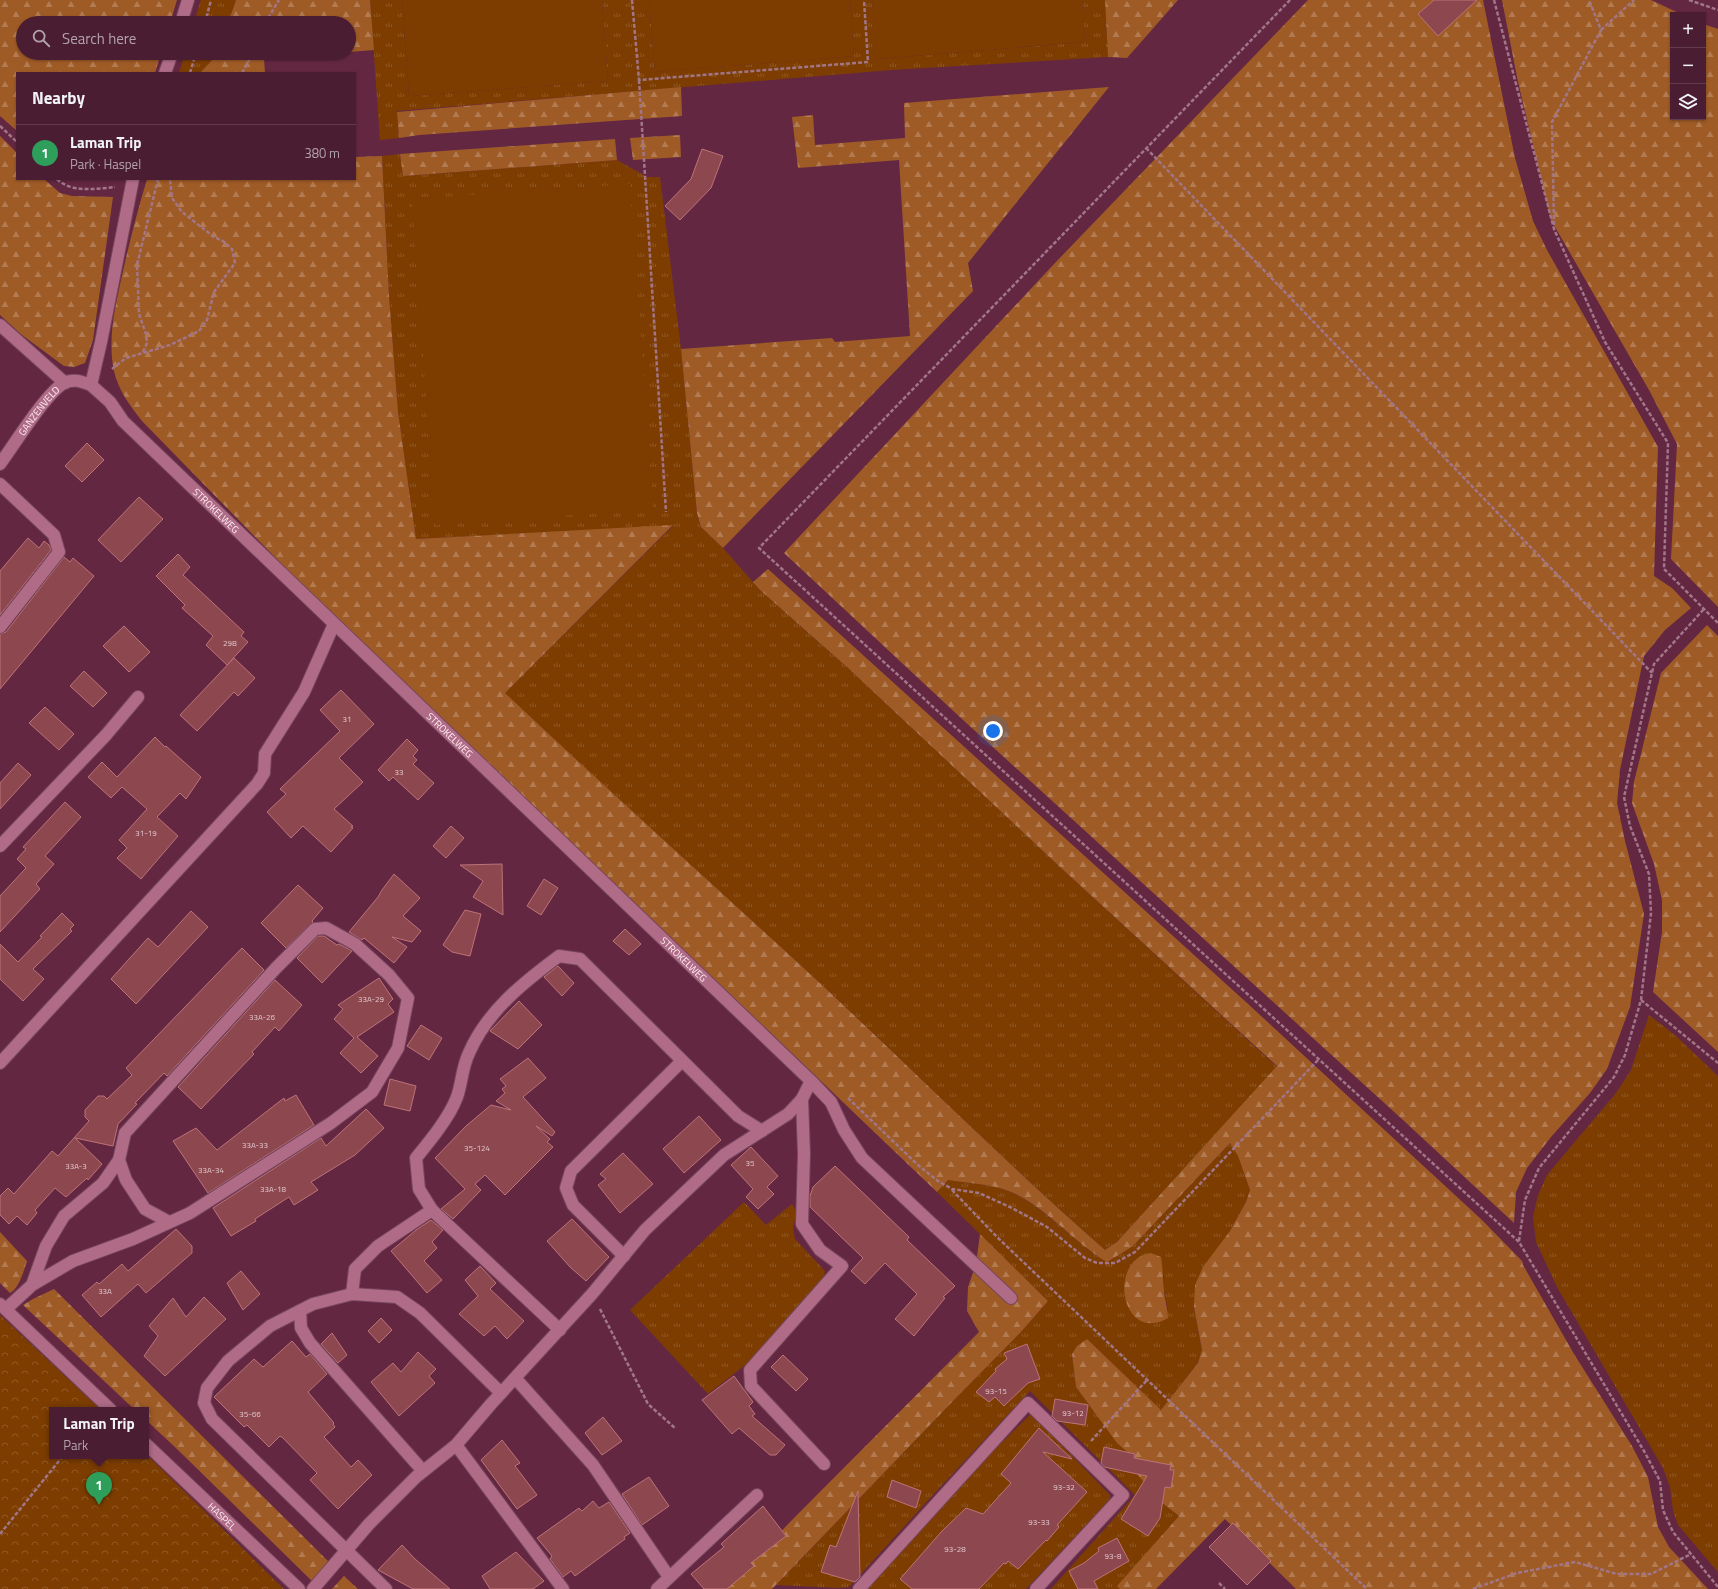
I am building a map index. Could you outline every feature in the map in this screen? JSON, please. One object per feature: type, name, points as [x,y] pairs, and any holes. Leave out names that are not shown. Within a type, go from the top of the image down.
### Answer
[{"type":"street","points":[[183,16],[188,0]]},
{"type":"street","points":[[165,72],[170,60]]},
{"type":"street","points":[[91,385],[101,342],[132,182]]},
{"type":"street","points":[[0,325],[65,383]]},
{"type":"street","name":"GANZENVELD","points":[[0,464],[49,397],[65,383],[77,380],[91,385]]},
{"type":"street","name":"STROKELWEG","points":[[91,385],[110,402],[123,421],[811,1082],[831,1102],[844,1130],[862,1158],[1011,1298]]},
{"type":"street","points":[[0,484],[54,535],[59,552],[0,627]]},
{"type":"street","points":[[0,1063],[257,784],[264,773],[265,754],[304,692],[334,624]]},
{"type":"street","points":[[0,846],[106,735],[138,697]]},
{"type":"street","points":[[32,1285],[46,1246],[64,1216],[103,1183],[120,1160],[125,1133],[276,968],[315,929],[326,928],[355,944],[389,975],[408,998],[398,1048],[372,1092],[331,1123],[190,1213],[133,1238],[72,1261],[32,1285],[3,1307],[108,1407]]},
{"type":"street","points":[[560,1330],[432,1210],[419,1189],[416,1158],[436,1133],[456,1098],[468,1053],[492,1014],[532,976],[559,956],[580,959],[738,1116],[762,1131]]},
{"type":"street","points":[[624,1256],[573,1205],[566,1188],[571,1171],[682,1061]]},
{"type":"street","points":[[313,1589],[369,1524],[423,1471],[456,1446],[592,1294],[645,1230],[724,1155],[788,1114],[802,1099],[811,1082]]},
{"type":"street","points":[[802,1099],[804,1154],[802,1224],[820,1250],[842,1266],[750,1370],[751,1386],[824,1464]]},
{"type":"street","points":[[120,1160],[126,1180],[145,1209],[169,1222]]},
{"type":"street","points":[[352,1294],[356,1269],[378,1246],[432,1210]]},
{"type":"street","points":[[386,1589],[212,1419],[204,1403],[207,1388],[228,1361],[270,1326],[313,1304],[352,1294],[397,1297],[420,1313],[501,1394]]},
{"type":"street","points":[[300,1311],[301,1328],[310,1343],[423,1471]]},
{"type":"street","points":[[516,1379],[593,1465],[670,1576]]},
{"type":"street","points":[[859,1589],[1028,1403],[1123,1495],[1036,1589]]},
{"type":"street","points":[[456,1446],[562,1589]]},
{"type":"street","name":"HASPEL","points":[[149,1447],[299,1589]]},
{"type":"street","points":[[657,1589],[757,1495]]},
{"type":"path","points":[[207,16],[211,0]]},
{"type":"path","points":[[269,16],[279,0]]},
{"type":"path","points":[[632,0],[639,80],[666,512]]},
{"type":"path","points":[[639,80],[868,62],[864,0]]},
{"type":"path","points":[[1290,0],[759,548],[1519,1242],[1644,1451],[1660,1481],[1662,1510],[1673,1532],[1718,1587]]},
{"type":"path","points":[[1494,0],[1554,229],[1605,342],[1668,443],[1664,569],[1718,623]]},
{"type":"path","points":[[1588,0],[1601,30]]},
{"type":"path","points":[[1554,229],[1552,122],[1601,30],[1634,0]]},
{"type":"path","points":[[1689,0],[1718,10]]},
{"type":"path","points":[[190,72],[194,60]]},
{"type":"path","points":[[243,72],[249,60]]},
{"type":"path","points":[[0,126],[16,141]]},
{"type":"path","points":[[1146,148],[1652,673]]},
{"type":"path","points":[[58,180],[62,184],[89,190],[132,182]]},
{"type":"path","points":[[143,352],[147,343],[146,334],[139,314],[137,265],[158,180]]},
{"type":"path","points":[[91,385],[126,358],[170,345],[199,331],[207,320],[214,292],[235,263],[232,250],[223,241],[214,237],[182,212],[172,198],[170,180]]},
{"type":"path","points":[[1519,1242],[1525,1200],[1539,1168],[1614,1077],[1625,1055],[1641,1000],[1652,913],[1649,874],[1630,826],[1624,797],[1654,664],[1704,609]]},
{"type":"path","points":[[1641,1000],[1718,1063]]},
{"type":"path","points":[[952,1189],[979,1193],[1047,1227],[1085,1258],[1098,1263],[1115,1263],[1135,1252],[1319,1059]]},
{"type":"path","points":[[846,1095],[918,1165],[938,1181],[952,1189],[997,1238],[1367,1589]]},
{"type":"path","points":[[592,1294],[648,1404],[676,1429]]},
{"type":"path","points":[[1079,1453],[1147,1380]]},
{"type":"path","points":[[0,1534],[61,1459]]},
{"type":"path","points":[[1473,1589],[1517,1573],[1575,1562],[1617,1574],[1651,1574],[1691,1554]]},
{"type":"path","points":[[1219,1583],[1225,1589]]},
{"type":"green space","points":[[0,0],[177,0],[172,16],[16,16],[16,60],[159,60],[155,72],[16,72],[16,130],[0,116]]},
{"type":"green space","points":[[201,0],[236,0],[230,16],[196,16]]},
{"type":"green space","points":[[236,0],[370,0],[374,50],[356,51],[356,16],[230,16]]},
{"type":"green space","points":[[370,0],[402,0],[409,96],[608,81],[602,0],[649,0],[655,72],[854,56],[850,0],[872,0],[877,59],[1085,42],[1082,0],[1105,0],[1108,57],[892,70],[397,111],[399,138],[380,140]]},
{"type":"green space","points":[[402,0],[602,0],[608,81],[409,96]]},
{"type":"green space","points":[[649,0],[850,0],[854,56],[655,72]]},
{"type":"green space","points":[[872,0],[1082,0],[1085,42],[876,59]]},
{"type":"green space","points":[[1105,0],[1178,0],[1127,58],[1108,57]]},
{"type":"green space","points":[[1308,0],[1483,0],[1515,158],[1533,221],[1547,250],[1658,447],[1654,576],[1672,588],[1691,608],[1665,630],[1644,656],[1620,770],[1617,803],[1625,841],[1644,914],[1630,1007],[1607,1069],[1590,1093],[1551,1137],[1527,1168],[1516,1192],[1514,1223],[1403,1120],[962,719],[784,553],[1054,264]]},
{"type":"green space","points":[[1502,0],[1651,0],[1677,12],[1670,12],[1670,120],[1706,120],[1706,25],[1718,29],[1718,607],[1671,559],[1677,444],[1649,390],[1551,220],[1518,82]]},
{"type":"green space","points":[[183,60],[212,60],[201,72],[179,72]]},
{"type":"green space","points":[[212,60],[264,60],[265,72],[201,72]]},
{"type":"green space","points":[[681,87],[682,116],[419,135],[399,138],[397,112]]},
{"type":"green space","points":[[1109,87],[968,263],[973,291],[723,548],[701,527],[697,513],[681,349],[832,338],[835,342],[910,336],[899,160],[798,168],[792,117],[813,115],[815,145],[905,138],[904,103]]},
{"type":"green space","points":[[680,135],[681,157],[633,160],[630,138]]},
{"type":"green space","points":[[0,136],[16,152],[16,180],[45,180],[60,193],[72,196],[113,197],[93,340],[85,363],[74,367],[64,366],[22,335],[0,315]]},
{"type":"green space","points":[[615,139],[617,160],[403,176],[400,154]]},
{"type":"green space","points":[[400,154],[403,176],[617,160],[647,177],[660,177],[681,349],[697,513],[701,527],[723,548],[759,589],[847,667],[1059,866],[1277,1067],[1117,1242],[1105,1250],[998,1152],[823,986],[505,693],[673,526],[416,539],[398,412],[389,296],[382,156]]},
{"type":"green space","points":[[382,156],[389,296],[398,412],[416,539],[673,525],[505,693],[823,986],[998,1152],[1105,1250],[1117,1242],[1277,1066],[1059,866],[847,667],[759,589],[753,582],[768,569],[1247,1003],[1482,1220],[1522,1261],[1574,1354],[1632,1446],[1648,1477],[1658,1527],[1669,1547],[1708,1589],[1296,1589],[1225,1519],[1156,1589],[1120,1589],[1117,1586],[1179,1516],[1161,1502],[1162,1484],[1143,1481],[1133,1469],[1132,1456],[1117,1443],[1076,1387],[1072,1354],[1077,1346],[1087,1339],[1161,1410],[1198,1363],[1202,1350],[1194,1307],[1195,1285],[1203,1267],[1230,1231],[1246,1202],[1250,1190],[1238,1156],[1230,1143],[1133,1246],[1107,1262],[1083,1245],[1036,1207],[1011,1192],[987,1185],[948,1180],[937,1192],[310,593],[142,421],[129,404],[122,391],[116,378],[112,359],[111,346],[113,321],[128,248],[147,180],[356,180],[356,157]]},
{"type":"green space","points":[[630,184],[653,509],[435,525],[412,199]]},
{"type":"green space","points":[[1707,625],[1718,636],[1718,1052],[1653,992],[1662,932],[1662,900],[1654,864],[1632,803],[1634,782],[1661,673]]},
{"type":"green space","points":[[1649,1015],[1676,1036],[1718,1076],[1718,1572],[1678,1525],[1673,1511],[1670,1487],[1663,1468],[1557,1287],[1536,1242],[1533,1217],[1538,1195],[1547,1175],[1616,1093],[1631,1070]]},
{"type":"green space","points":[[1230,1143],[1238,1156],[1250,1190],[1246,1202],[1230,1231],[1194,1307],[1202,1351],[1198,1363],[1161,1410],[1087,1339],[1072,1354],[1076,1387],[1089,1405],[1133,1456],[1133,1469],[1143,1481],[1162,1484],[1161,1502],[1179,1516],[1118,1586],[1120,1589],[1051,1589],[1135,1495],[1030,1391],[849,1587],[839,1588],[776,1585],[1020,1333],[1048,1301],[937,1192],[948,1180],[988,1185],[1011,1192],[1044,1213],[1097,1256],[1133,1246]],"holes":[[[1164,1275],[1164,1291],[1168,1310],[1155,1323],[1143,1321],[1135,1316],[1129,1307],[1125,1296]]]},
{"type":"green space","points":[[744,1202],[766,1225],[792,1204],[797,1213],[793,1227],[795,1239],[825,1271],[823,1283],[744,1366],[708,1394],[630,1310]]},
{"type":"green space","points":[[0,1232],[27,1261],[19,1283],[10,1293],[0,1283]]},
{"type":"green space","points":[[980,1234],[1048,1301],[1020,1333],[772,1589],[726,1589],[792,1520],[979,1332],[967,1311],[968,1287],[976,1264]]},
{"type":"green space","points":[[1151,1253],[1161,1257],[1164,1292],[1168,1315],[1168,1318],[1154,1323],[1142,1321],[1133,1314],[1127,1304],[1124,1291],[1125,1278],[1130,1267],[1138,1258]]},
{"type":"green space","points":[[54,1289],[330,1563],[313,1582],[149,1423],[149,1407],[132,1407],[23,1305]]},
{"type":"green space","points":[[0,1315],[98,1407],[49,1407],[49,1459],[149,1459],[149,1457],[284,1589],[0,1589]]},
{"type":"green space","points":[[1031,1414],[1110,1495],[1110,1499],[1026,1589],[866,1589],[996,1448]]},
{"type":"green space","points":[[344,1576],[358,1589],[332,1589]]},
{"type":"building","points":[[1434,0],[1477,0],[1438,36],[1418,14]]},
{"type":"building","points":[[702,149],[723,156],[711,188],[680,220],[665,206],[691,179]]},
{"type":"building","points":[[87,443],[104,460],[82,482],[65,466]]},
{"type":"building","points":[[139,497],[163,519],[121,562],[98,540]]},
{"type":"building","points":[[28,538],[39,548],[44,541],[49,545],[51,550],[0,615],[0,571]]},
{"type":"building","points":[[178,554],[190,567],[183,575],[244,632],[241,636],[248,642],[227,665],[206,645],[213,636],[182,608],[185,605],[156,576]]},
{"type":"building","points":[[64,557],[70,562],[73,558],[94,576],[0,689],[0,634],[6,632]]},
{"type":"building","points":[[124,626],[150,652],[129,672],[103,646]]},
{"type":"building","points":[[234,658],[255,678],[238,696],[234,692],[197,731],[180,715]]},
{"type":"building","points":[[84,671],[107,693],[93,707],[70,686]]},
{"type":"building","points":[[341,690],[374,724],[339,758],[363,782],[334,809],[353,826],[351,827],[353,828],[331,852],[303,826],[291,838],[267,812],[286,794],[280,789],[340,731],[320,710]]},
{"type":"building","points":[[45,707],[74,734],[59,750],[29,723]]},
{"type":"building","points":[[155,737],[201,777],[186,799],[180,793],[157,817],[178,836],[141,879],[117,858],[127,848],[119,840],[147,809],[122,787],[111,798],[88,777],[102,762],[117,777]]},
{"type":"building","points":[[407,739],[418,750],[413,756],[417,760],[413,764],[434,783],[418,800],[393,777],[389,781],[378,770]]},
{"type":"building","points":[[18,763],[31,775],[0,809],[0,783]]},
{"type":"building","points":[[65,802],[81,817],[45,856],[54,864],[36,884],[40,889],[0,932],[0,896],[26,868],[17,859],[26,849],[23,847]]},
{"type":"building","points":[[451,826],[464,838],[446,858],[433,846]]},
{"type":"building","points":[[502,864],[503,915],[473,897],[483,881],[460,865]]},
{"type":"building","points":[[394,874],[420,898],[403,916],[421,931],[412,942],[392,937],[407,947],[394,963],[364,938],[362,940],[349,932],[378,897]]},
{"type":"building","points":[[544,879],[558,888],[541,915],[527,906]]},
{"type":"building","points":[[298,885],[323,908],[312,921],[313,922],[286,948],[261,923]]},
{"type":"building","points":[[465,910],[481,914],[470,956],[452,952],[443,945]]},
{"type":"building","points":[[191,911],[208,927],[136,1004],[111,979],[148,938],[158,947]]},
{"type":"building","points":[[62,913],[74,925],[70,929],[72,931],[33,969],[44,979],[23,1001],[0,979],[0,944],[18,962]]},
{"type":"building","points":[[625,929],[641,944],[629,955],[613,941]]},
{"type":"building","points":[[318,936],[324,936],[337,945],[339,944],[352,951],[322,983],[297,958]]},
{"type":"building","points":[[242,948],[264,970],[167,1076],[164,1073],[135,1103],[137,1104],[118,1124],[113,1146],[75,1138],[102,1164],[88,1180],[87,1178],[66,1197],[55,1188],[35,1210],[37,1213],[27,1225],[17,1216],[9,1224],[0,1215],[0,1196],[8,1188],[14,1194],[52,1151],[58,1156],[89,1121],[85,1117],[85,1110],[98,1096],[104,1096],[107,1099],[132,1075],[126,1068]]},
{"type":"building","points":[[558,966],[574,983],[562,996],[544,977]]},
{"type":"building","points":[[379,978],[393,999],[388,1004],[394,1012],[357,1037],[378,1056],[361,1073],[340,1053],[354,1038],[334,1019],[343,1009],[338,1005]]},
{"type":"building","points":[[275,980],[302,1005],[279,1031],[275,1027],[252,1052],[254,1054],[201,1109],[178,1087]]},
{"type":"building","points":[[519,1001],[542,1025],[518,1049],[490,1031]]},
{"type":"building","points":[[421,1025],[442,1038],[429,1060],[407,1046]]},
{"type":"building","points":[[528,1058],[546,1078],[523,1097],[555,1132],[552,1136],[536,1126],[550,1139],[547,1142],[553,1147],[505,1195],[485,1175],[475,1184],[481,1190],[453,1219],[441,1209],[465,1189],[435,1158],[466,1126],[491,1105],[511,1110],[496,1101],[505,1093],[502,1089],[506,1086],[500,1079]]},
{"type":"building","points":[[390,1079],[416,1086],[410,1111],[384,1105]]},
{"type":"building","points":[[296,1095],[314,1125],[208,1193],[173,1141],[196,1128],[217,1150],[284,1098],[285,1101]]},
{"type":"building","points":[[366,1109],[384,1128],[355,1155],[311,1182],[318,1190],[294,1205],[289,1197],[255,1219],[256,1221],[231,1236],[213,1208],[321,1138],[326,1146]]},
{"type":"building","points":[[699,1116],[721,1140],[684,1173],[663,1149]]},
{"type":"building","points":[[751,1147],[778,1176],[767,1187],[774,1194],[758,1209],[746,1197],[753,1189],[731,1165]]},
{"type":"building","points":[[623,1153],[653,1184],[620,1213],[598,1185],[606,1179],[600,1174]]},
{"type":"building","points":[[835,1166],[909,1237],[907,1240],[955,1286],[943,1297],[945,1298],[914,1336],[895,1319],[917,1294],[885,1263],[865,1284],[851,1271],[863,1258],[810,1207],[810,1196],[813,1187]]},
{"type":"building","points":[[572,1219],[609,1257],[586,1281],[570,1267],[547,1241]]},
{"type":"building","points":[[431,1220],[443,1230],[432,1242],[437,1248],[424,1261],[442,1280],[427,1293],[391,1251],[416,1230]]},
{"type":"building","points":[[176,1229],[192,1246],[192,1253],[146,1293],[138,1284],[101,1317],[82,1295],[97,1282],[99,1284],[122,1264],[128,1271]]},
{"type":"building","points":[[480,1266],[496,1283],[490,1289],[524,1321],[507,1339],[495,1326],[484,1336],[459,1314],[478,1296],[465,1280]]},
{"type":"building","points":[[241,1271],[260,1294],[243,1310],[227,1283]]},
{"type":"building","points":[[204,1297],[226,1319],[165,1376],[144,1356],[158,1336],[149,1326],[173,1298],[186,1317]]},
{"type":"building","points":[[381,1318],[392,1330],[379,1343],[368,1331]]},
{"type":"building","points":[[332,1333],[347,1355],[338,1363],[321,1344]]},
{"type":"building","points":[[292,1341],[306,1357],[310,1354],[327,1374],[308,1392],[334,1423],[333,1424],[335,1427],[324,1437],[351,1467],[358,1460],[372,1475],[338,1509],[310,1480],[317,1473],[283,1438],[280,1436],[269,1447],[247,1425],[244,1427],[214,1397],[254,1359],[263,1367]]},
{"type":"building","points":[[1027,1344],[1040,1379],[1028,1383],[1004,1406],[995,1397],[989,1402],[976,1392],[996,1371],[995,1369],[1007,1359],[1004,1353]]},
{"type":"building","points":[[418,1352],[436,1369],[429,1376],[435,1383],[399,1416],[371,1382],[393,1363],[401,1372]]},
{"type":"building","points":[[783,1355],[808,1379],[796,1391],[771,1367]]},
{"type":"building","points":[[734,1376],[753,1402],[749,1406],[755,1414],[752,1416],[785,1445],[776,1455],[770,1455],[739,1428],[732,1434],[702,1400]]},
{"type":"building","points":[[1055,1399],[1088,1405],[1085,1425],[1057,1421],[1052,1416]]},
{"type":"building","points":[[603,1417],[622,1441],[602,1455],[585,1433]]},
{"type":"building","points":[[1039,1428],[1072,1459],[1043,1452],[1087,1492],[1057,1525],[1059,1527],[1047,1541],[1046,1540],[1018,1569],[1008,1561],[1006,1564],[1004,1563],[979,1589],[912,1589],[900,1579],[942,1531],[966,1508],[983,1514],[1011,1483],[1001,1474]]},
{"type":"building","points":[[502,1440],[520,1463],[515,1466],[537,1495],[517,1509],[481,1460]]},
{"type":"building","points":[[1104,1447],[1135,1454],[1134,1458],[1171,1465],[1170,1470],[1174,1470],[1171,1488],[1165,1487],[1160,1518],[1148,1536],[1121,1519],[1147,1476],[1104,1467],[1101,1463]]},
{"type":"building","points":[[649,1477],[669,1506],[642,1525],[622,1494]]},
{"type":"building","points":[[892,1480],[921,1491],[916,1508],[887,1497]]},
{"type":"building","points":[[858,1491],[860,1577],[855,1582],[821,1572],[830,1545],[836,1547]]},
{"type":"building","points":[[593,1501],[599,1508],[609,1502],[630,1533],[624,1537],[625,1539],[575,1576],[571,1571],[563,1577],[550,1559],[552,1556],[537,1538],[579,1508],[582,1511]]},
{"type":"building","points":[[763,1506],[786,1536],[751,1563],[754,1566],[727,1589],[704,1589],[691,1574],[724,1547],[721,1544]]},
{"type":"building","points":[[1233,1523],[1271,1561],[1247,1585],[1209,1547]]},
{"type":"building","points":[[1117,1538],[1129,1561],[1094,1581],[1098,1589],[1078,1589],[1069,1571],[1084,1563],[1099,1551],[1098,1548]]},
{"type":"building","points":[[402,1545],[415,1559],[450,1589],[413,1589],[378,1570]]},
{"type":"building","points":[[516,1552],[544,1581],[533,1589],[490,1589],[482,1576]]},
{"type":"place","name":"Laman Trip","points":[[99,1505]]}]
